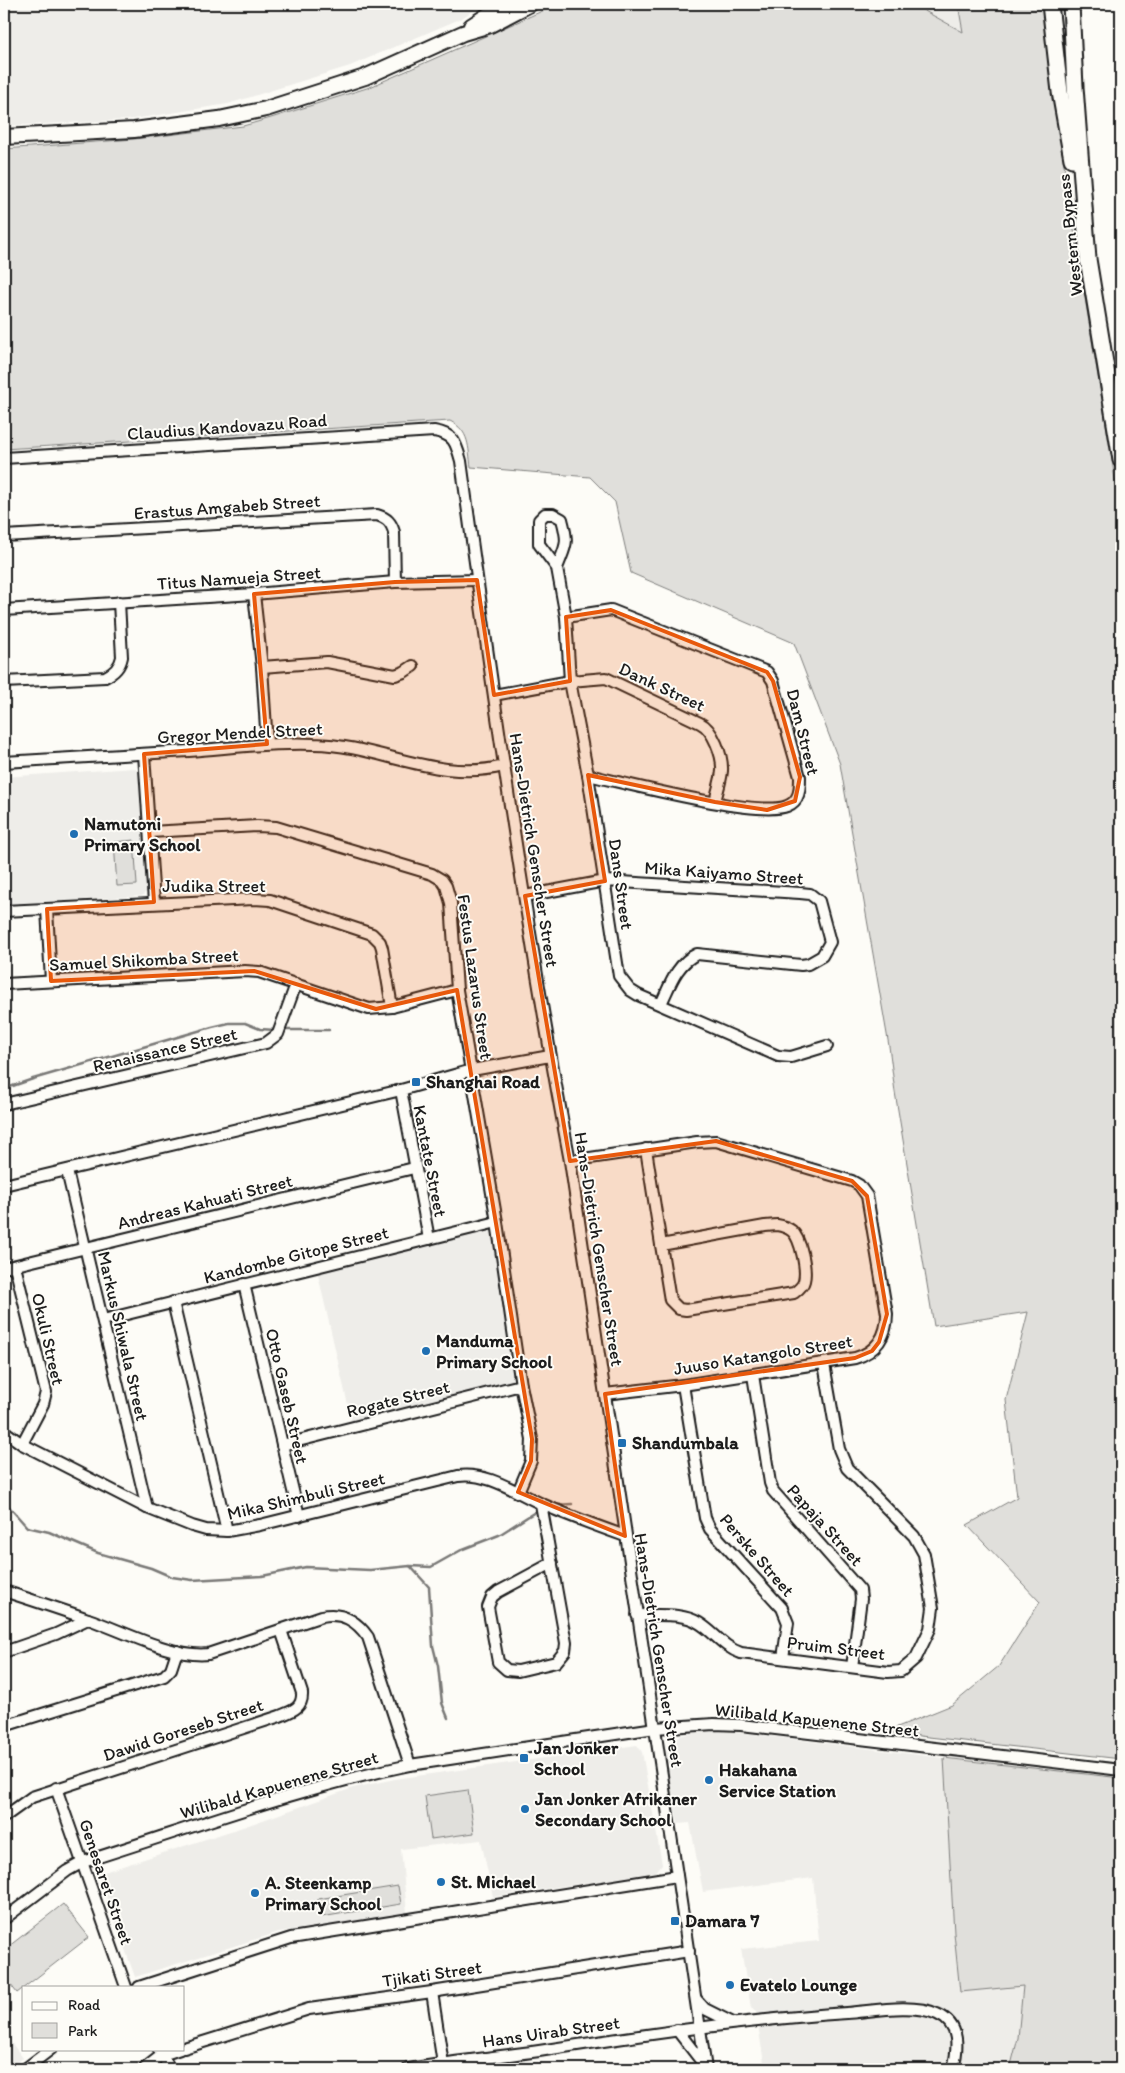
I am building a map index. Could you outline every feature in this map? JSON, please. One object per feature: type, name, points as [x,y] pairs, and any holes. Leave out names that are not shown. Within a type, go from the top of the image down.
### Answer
[{"type":"highway","points":[[1050,4],[1060,92],[1088,259]]},
{"type":"highway","name":"Western Bypass","points":[[1071,4],[1075,87],[1088,259],[1121,460]]},
{"type":"main road","points":[[463,34],[473,24],[505,4]]},
{"type":"main road","points":[[4,137],[134,130],[253,112],[314,95],[365,77],[463,34],[490,25],[530,4]]},
{"type":"street","name":"Claudius Kandovazu Road","points":[[4,458],[434,431],[445,432],[451,437]]},
{"type":"street","name":"Hans-Dietrich Genscher Street","points":[[451,437],[461,461],[504,766],[550,1056],[570,1161],[706,2068]]},
{"type":"street","name":"Dans Street","points":[[557,568],[566,544],[562,519],[553,514],[545,514],[539,520],[539,544],[557,568],[566,617],[570,681],[588,776],[618,976],[630,990],[778,1056],[791,1057],[827,1046]]},
{"type":"street","name":"Erastus Amgabeb Street","points":[[4,536],[377,515],[384,517],[392,525],[394,532],[395,582]]},
{"type":"street","name":"Titus Namueja Street","points":[[4,610],[254,594],[395,582],[477,580]]},
{"type":"street","points":[[254,594],[262,667],[267,744]]},
{"type":"street","points":[[4,682],[105,677],[111,674],[121,663],[122,657],[119,602]]},
{"type":"street","name":"Dam Street","points":[[566,617],[611,610],[767,672],[770,676],[800,777],[799,794],[796,801],[775,810],[715,802],[588,776]]},
{"type":"street","points":[[262,667],[327,662],[395,675],[413,666]]},
{"type":"street","name":"Dank Street","points":[[494,695],[570,681],[606,678],[705,725],[713,735],[722,768],[715,802]]},
{"type":"street","name":"Gregor Mendel Street","points":[[4,762],[144,754],[267,744],[330,745],[462,771],[485,771],[504,766]]},
{"type":"street","points":[[144,754],[154,902]]},
{"type":"street","name":"Festus Lazarus Street","points":[[150,832],[257,826],[276,827],[432,874],[442,880],[446,886],[451,904],[457,990],[497,1222],[521,1385],[533,1446],[531,1461],[518,1492]]},
{"type":"street","name":"Mika Kaiyamo Street","points":[[525,896],[605,881],[810,894],[815,896],[822,905],[830,942],[822,956],[815,961],[808,964],[792,964],[697,954],[688,957],[680,965],[661,1004]]},
{"type":"street","name":"Judika Street","points":[[4,911],[154,902],[263,899],[280,903],[366,931],[376,938],[382,948],[392,1007]]},
{"type":"street","points":[[47,909],[51,981]]},
{"type":"street","name":"Samuel Shikomba Street","points":[[4,984],[237,970],[259,972],[369,1008],[392,1007],[457,990]]},
{"type":"street","name":"Renaissance Street","points":[[4,1104],[266,1043],[278,1034],[296,984]]},
{"type":"street","points":[[4,1185],[401,1090],[472,1070],[550,1056]]},
{"type":"street","name":"Kantate Street","points":[[401,1090],[428,1239]]},
{"type":"street","name":"Juuso Katangolo Street","points":[[570,1161],[702,1141],[724,1142],[844,1178],[859,1185],[869,1204],[887,1314],[886,1328],[879,1342],[872,1351],[864,1356],[753,1375],[605,1394]]},
{"type":"street","points":[[646,1149],[661,1245],[670,1300],[679,1309],[686,1310],[794,1293],[804,1282],[800,1244],[792,1231],[786,1226],[765,1226],[661,1245]]},
{"type":"street","name":"Andreas Kahuati Street","points":[[4,1268],[414,1168]]},
{"type":"street","name":"Markus Shiwala Street","points":[[67,1171],[146,1508]]},
{"type":"street","name":"Kandombe Gitope Street","points":[[103,1320],[497,1222]]},
{"type":"street","name":"Okuli Street","points":[[14,1266],[46,1392],[43,1404],[22,1444]]},
{"type":"street","name":"Otto Gaseb Street","points":[[244,1284],[300,1516]]},
{"type":"street","points":[[173,1302],[227,1532]]},
{"type":"street","name":"Pruim Street","points":[[637,1615],[677,1616],[693,1619],[734,1651],[894,1672],[901,1671],[916,1658],[930,1629],[933,1616],[924,1554],[918,1541],[848,1468],[843,1460],[839,1449],[824,1364]]},
{"type":"street","name":"Papaja Street","points":[[753,1375],[770,1483],[773,1491],[860,1590],[861,1599],[852,1667]]},
{"type":"street","name":"Rogate Street","points":[[282,1445],[521,1385]]},
{"type":"street","name":"Perske Street","points":[[683,1385],[705,1518],[710,1529],[782,1608],[788,1623],[783,1658]]},
{"type":"street","name":"Mika Shimbuli Street","points":[[4,1431],[22,1444],[146,1508],[206,1530],[227,1532],[465,1476],[479,1476],[541,1504],[625,1536]]},
{"type":"street","points":[[541,1504],[552,1562],[566,1644],[565,1651],[556,1662],[524,1670],[507,1670],[498,1662],[488,1607],[489,1601],[498,1592],[552,1562]]},
{"type":"street","points":[[4,1591],[177,1651],[197,1655],[208,1654],[331,1614],[348,1618],[359,1625],[368,1637],[410,1765]]},
{"type":"street","points":[[4,1652],[56,1634],[88,1619]]},
{"type":"street","name":"Dawid Goreseb Street","points":[[4,1817],[32,1797],[56,1788],[280,1716],[298,1708],[301,1704],[302,1693],[281,1630]]},
{"type":"street","points":[[4,1726],[164,1676],[171,1669],[177,1651]]},
{"type":"street","name":"Wilibald Kapuenene Street","points":[[4,1920],[67,1871],[83,1862],[325,1785],[410,1765],[655,1728],[714,1724],[741,1725],[1121,1770]]},
{"type":"street","name":"Genesaret Street","points":[[56,1788],[126,1986]]},
{"type":"street","points":[[142,1986],[291,1938],[677,1876]]},
{"type":"street","name":"Tjikati Street","points":[[185,2048],[303,2010],[432,1992],[689,1951]]},
{"type":"street","points":[[432,1992],[443,2064]]},
{"type":"street","points":[[695,1998],[705,2009],[734,2024]]},
{"type":"street","name":"Hans Uirab Street","points":[[408,2069],[699,2027],[812,2015],[912,2009],[939,2014],[949,2022],[955,2033],[958,2047],[953,2069]]},
{"type":"street","points":[[677,2030],[706,2068]]},
{"type":"street","points":[[25,2069],[50,2050]]},
{"type":"street","name":"Tjikati Street","points":[[144,2069],[160,2052],[175,2050]]},
{"type":"street","points":[[160,2052],[170,2069]]},
{"type":"highlighted area","points":[[477,580],[494,695],[570,681],[566,617],[611,610],[767,672],[773,681],[800,777],[795,801],[767,810],[715,802],[588,775],[605,881],[525,896],[570,1161],[716,1141],[852,1181],[867,1196],[887,1314],[879,1342],[872,1351],[855,1358],[605,1394],[625,1536],[518,1492],[531,1461],[532,1439],[457,990],[376,1009],[254,971],[51,981],[47,909],[154,902],[144,754],[267,744],[254,594],[395,582]]},
{"type":"shaded area","points":[[4,4],[483,4],[462,18],[350,66],[228,104],[127,120],[4,126]]},
{"type":"shaded area","points":[[912,4],[958,4],[964,32]]},
{"type":"shaded area","name":"Namutoni Primary School","points":[[134,768],[139,772],[147,891],[142,896],[4,905],[4,777]]},
{"type":"shaded area","name":"Manduma Primary School","points":[[497,1222],[521,1385],[353,1427],[316,1266]]},
{"type":"shaded area","points":[[706,1731],[735,1732],[944,1758],[954,1933],[960,1992],[1023,1986],[1018,2038],[1010,2069],[765,2069],[756,2012],[751,2008],[741,1949],[819,1941],[813,1878],[703,1892],[690,1823],[678,1824],[666,1770],[666,1756],[669,1746],[675,1739],[682,1735]]},
{"type":"shaded area","points":[[637,1745],[642,1752],[662,1864],[656,1872],[493,1897],[481,1840],[401,1849],[407,1913],[279,1932],[135,1977],[98,1874],[246,1826],[353,1788],[395,1779]]},
{"type":"shaded area","points":[[4,2033],[23,2058],[10,2069],[4,2069]]},
{"type":"green space","points":[[558,4],[912,4],[963,32],[958,4],[1042,4],[1048,60],[1079,262],[1121,515],[1121,1759],[885,1732],[952,1705],[999,1666],[1040,1602],[967,1525],[1017,1497],[1006,1400],[1028,1312],[934,1326],[889,1046],[840,764],[794,643],[631,573],[615,502],[590,477],[471,467],[465,435],[457,425],[450,421],[4,449],[4,149],[134,139],[243,126],[370,87]]},
{"type":"green space","points":[[134,840],[137,885],[117,886],[114,842]]},
{"type":"green space","points":[[944,1758],[1121,1778],[1121,2069],[1010,2069],[1018,2038],[1023,1986],[960,1992],[954,1933]]},
{"type":"green space","points":[[468,1790],[474,1833],[431,1839],[425,1796]]},
{"type":"green space","points":[[398,1886],[401,1904],[321,1917],[318,1899]]},
{"type":"green space","points":[[63,1904],[89,1937],[26,1986],[22,1986],[22,1989],[17,1993],[4,1976],[4,1950]]},
{"type":"waterway","points":[[4,1089],[229,1023],[245,1023],[260,1029],[275,1030]]},
{"type":"waterway","points":[[283,1030],[329,1030]]},
{"type":"waterway","points":[[4,1501],[27,1527],[49,1532],[98,1553],[151,1568],[172,1577],[192,1580],[262,1576],[306,1567],[370,1570],[410,1566],[431,1567],[463,1549],[499,1535],[535,1512]]},
{"type":"waterway","points":[[556,1505],[572,1504]]},
{"type":"waterway","points":[[410,1566],[429,1587],[433,1646],[438,1666],[442,1703],[448,1718]]},
{"type":"place","name":"Namutoni Primary School","points":[[74,834]]},
{"type":"place","name":"Shanghai Road","points":[[416,1082]]},
{"type":"place","name":"Manduma Primary School","points":[[426,1351]]},
{"type":"place","name":"Shandumbala","points":[[622,1443]]},
{"type":"place","name":"Jan Jonker School","points":[[524,1758]]},
{"type":"place","name":"Hakahana Service Station","points":[[709,1780]]},
{"type":"place","name":"Jan Jonker Afrikaner Secondary School","points":[[525,1809]]},
{"type":"place","name":"St. Michael","points":[[441,1882]]},
{"type":"place","name":"A. Steenkamp Primary School","points":[[255,1893]]},
{"type":"place","name":"Damara 7","points":[[675,1921]]},
{"type":"place","name":"Evatelo Lounge","points":[[730,1985]]}]
